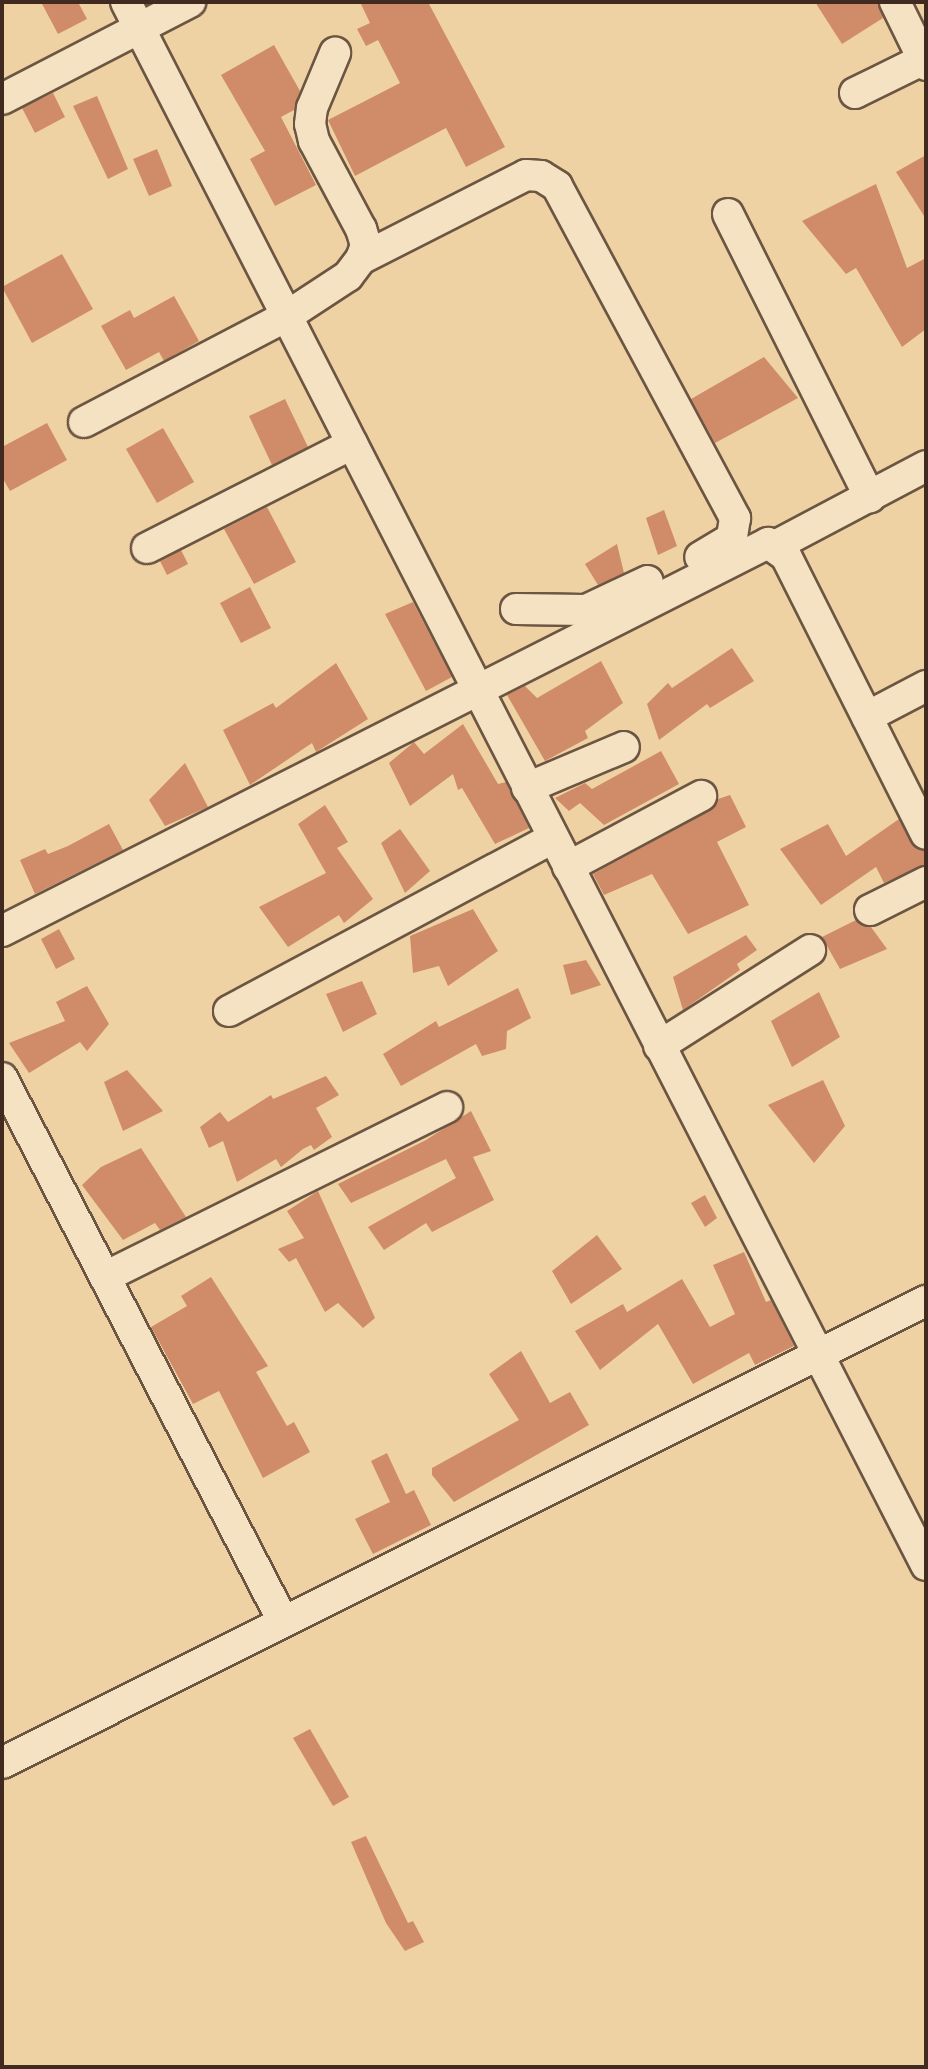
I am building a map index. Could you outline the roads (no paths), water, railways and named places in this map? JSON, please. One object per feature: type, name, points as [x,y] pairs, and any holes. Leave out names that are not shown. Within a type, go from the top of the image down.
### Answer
[{"type":"street","points":[[2,99],[133,15],[190,2]]},
{"type":"street","points":[[855,93],[924,56],[895,2]]},
{"type":"street","points":[[133,15],[926,1565]]},
{"type":"street","points":[[84,422],[287,316],[348,276],[361,259],[366,244],[361,229],[314,141],[310,124],[312,108],[335,53]]},
{"type":"street","points":[[361,259],[526,175],[541,176],[557,186],[735,518],[732,538],[724,546],[586,610],[516,609]]},
{"type":"street","points":[[728,214],[870,497]]},
{"type":"street","points":[[147,548],[352,444]]},
{"type":"street","points":[[2,931],[756,548],[775,545],[926,466]]},
{"type":"street","points":[[775,545],[786,556],[926,834]]},
{"type":"street","points":[[867,717],[926,686]]},
{"type":"street","points":[[527,788],[624,747]]},
{"type":"street","points":[[568,867],[701,796]]},
{"type":"street","points":[[229,1011],[553,838]]},
{"type":"street","points":[[870,910],[926,881]]},
{"type":"street","points":[[659,1046],[810,950]]},
{"type":"street","points":[[2,1078],[282,1619]]},
{"type":"street","points":[[105,1276],[447,1107]]},
{"type":"street","points":[[2,1763],[282,1619],[926,1301]]}]
